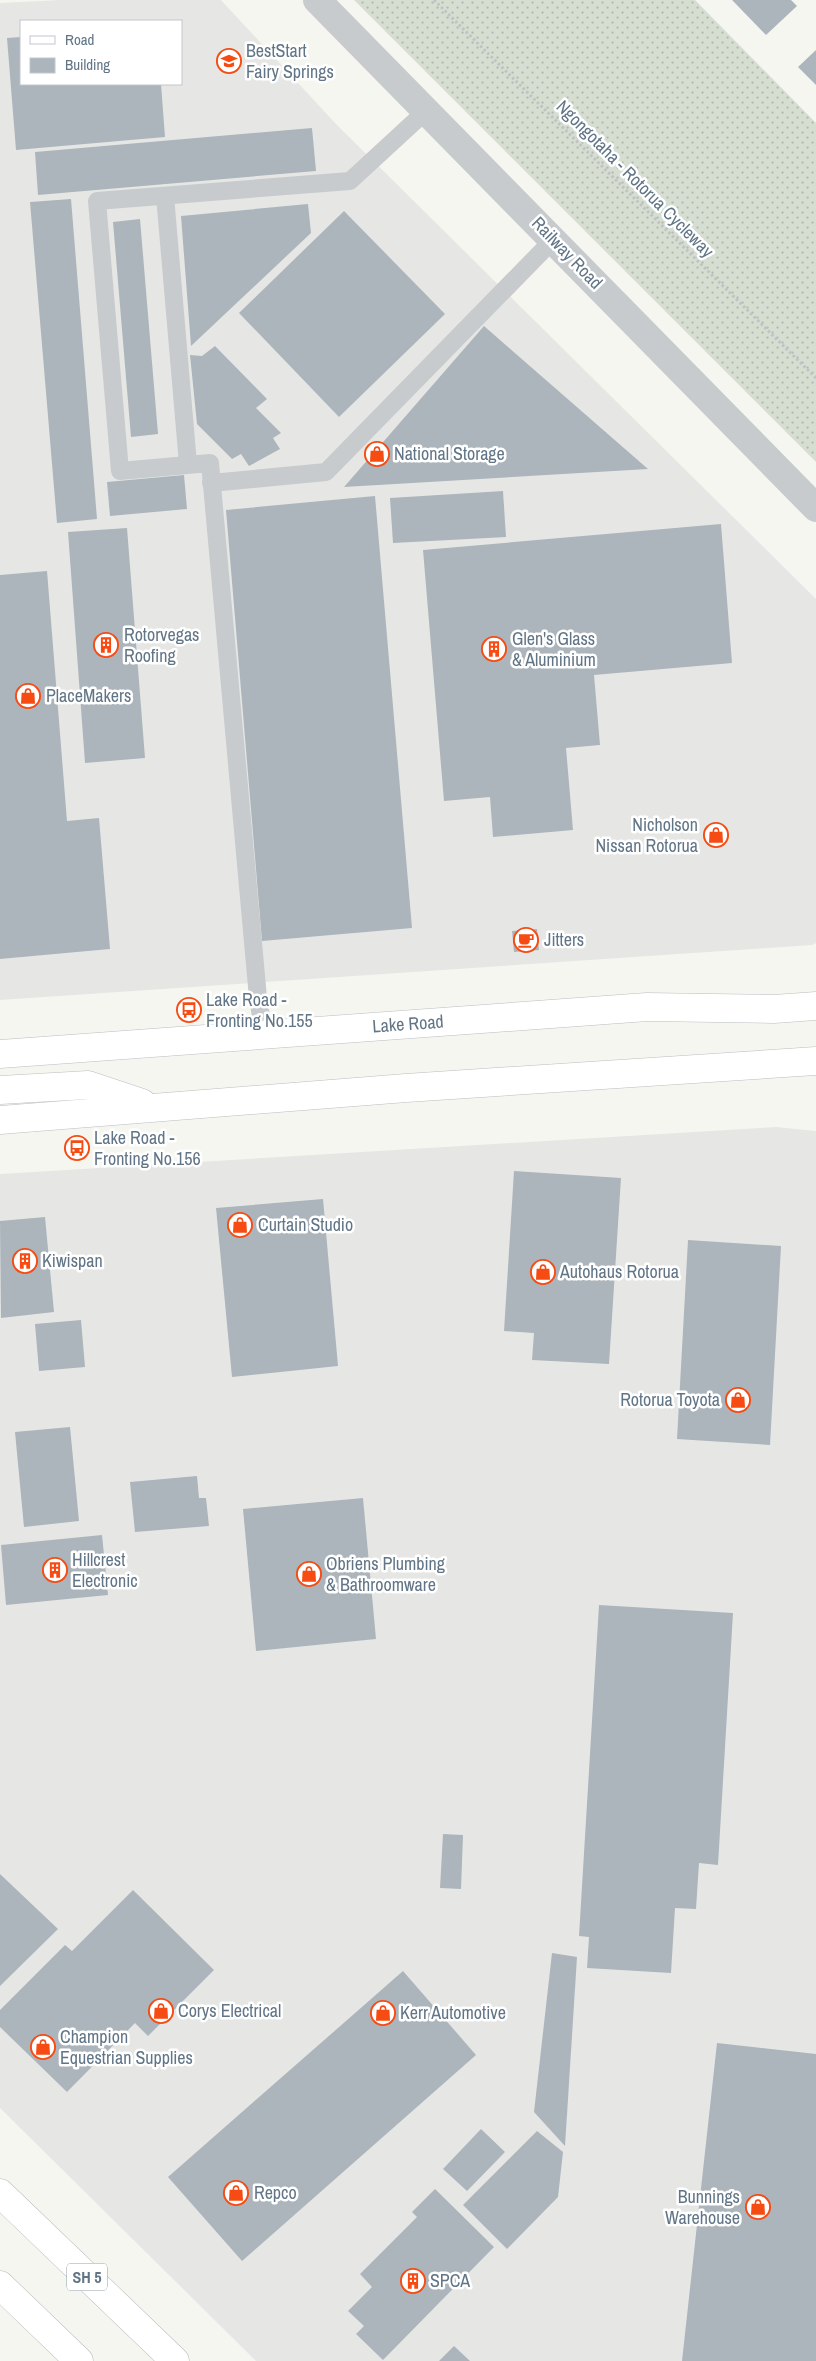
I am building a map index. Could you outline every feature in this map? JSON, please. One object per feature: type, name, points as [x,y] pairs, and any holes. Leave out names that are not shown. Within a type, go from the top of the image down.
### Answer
[{"type":"main road","name":"Lake Road","points":[[0,1054],[646,1007],[774,1009],[816,1006]]},
{"type":"main road","points":[[0,1120],[153,1107],[816,1061]]},
{"type":"main road","points":[[0,1090],[88,1085],[153,1107]]},
{"type":"main road","name":"SH 5","points":[[0,2192],[174,2361]]},
{"type":"main road","points":[[0,2285],[79,2361]]},
{"type":"street","name":"Railway Road","points":[[318,0],[816,508]]},
{"type":"lane","points":[[264,1034],[258,998],[210,463],[120,471],[97,201],[350,181],[426,111]]},
{"type":"lane","points":[[165,196],[188,464]]},
{"type":"lane","points":[[211,483],[326,472],[554,239]]},
{"type":"path","name":"Ngongotaha - Rotorua Cycleway","points":[[434,0],[816,378]]},
{"type":"shaded area","points":[[60,0],[221,0],[337,125],[816,599],[816,943],[812,945],[0,1000],[0,3]]},
{"type":"shaded area","points":[[354,0],[695,0],[816,123],[816,462]]},
{"type":"shaded area","points":[[776,1127],[816,1131],[816,2361],[256,2361],[0,2108],[0,1174]]},
{"type":"building","points":[[732,0],[791,0],[797,6],[766,35]]},
{"type":"building","points":[[20,37],[20,85],[161,85],[165,137],[16,150],[7,38]]},
{"type":"building","points":[[816,50],[816,85],[798,67]]},
{"type":"building","points":[[312,128],[316,171],[38,195],[35,152]]},
{"type":"building","points":[[71,199],[97,519],[57,523],[30,202]]},
{"type":"building","points":[[308,204],[311,233],[191,346],[181,216]]},
{"type":"building","points":[[344,211],[445,314],[339,417],[239,313]]},
{"type":"building","points":[[140,219],[158,434],[131,437],[113,222]]},
{"type":"building","points":[[484,326],[648,469],[344,487]]},
{"type":"building","points":[[215,346],[267,399],[256,408],[281,433],[273,438],[280,449],[249,466],[241,454],[232,459],[197,424],[190,355],[202,356]]},
{"type":"building","points":[[184,475],[187,509],[110,516],[107,482]]},
{"type":"building","points":[[503,491],[506,537],[393,543],[390,498]]},
{"type":"building","points":[[375,496],[412,928],[262,941],[226,510]]},
{"type":"building","points":[[721,524],[732,663],[594,675],[600,745],[566,748],[573,830],[493,837],[490,797],[444,801],[423,550]]},
{"type":"building","name":"Rotorvegas Roofing","points":[[127,528],[145,758],[85,763],[68,532]]},
{"type":"building","name":"PlaceMakers","points":[[47,571],[67,821],[99,818],[110,949],[0,959],[0,575]]},
{"type":"building","name":"Jitters","points":[[537,929],[539,950],[514,952],[512,931]]},
{"type":"building","points":[[514,1171],[621,1178],[609,1364],[532,1360],[534,1333],[504,1331]]},
{"type":"building","points":[[323,1199],[338,1366],[232,1377],[216,1208]]},
{"type":"building","name":"Kiwispan","points":[[45,1217],[54,1312],[1,1318],[0,1221]]},
{"type":"building","points":[[688,1240],[781,1246],[770,1445],[677,1439]]},
{"type":"building","points":[[81,1320],[85,1367],[39,1371],[35,1324]]},
{"type":"building","points":[[70,1427],[79,1521],[24,1527],[15,1432]]},
{"type":"building","points":[[197,1476],[199,1498],[206,1498],[209,1526],[135,1532],[130,1482]]},
{"type":"building","name":"Obriens Plumbing & Bathroomware","points":[[363,1498],[376,1639],[256,1651],[243,1509]]},
{"type":"building","name":"Hillcrest Electronic","points":[[102,1535],[108,1595],[6,1605],[1,1545]]},
{"type":"building","points":[[599,1605],[733,1613],[718,1865],[699,1863],[696,1909],[675,1908],[671,1973],[587,1968],[589,1937],[579,1936]]},
{"type":"building","points":[[443,1834],[463,1835],[461,1889],[440,1888]]},
{"type":"building","points":[[0,1874],[58,1929],[0,1986]]},
{"type":"building","points":[[133,1890],[214,1970],[148,2036],[135,2023],[67,2092],[0,2027],[0,2010],[65,1945],[72,1951]]},
{"type":"building","points":[[552,1953],[577,1957],[565,2146],[534,2112]]},
{"type":"building","points":[[403,1971],[476,2055],[242,2261],[168,2177]]},
{"type":"building","name":"Bunnings Warehouse","points":[[717,2043],[816,2054],[816,2361],[682,2361]]},
{"type":"building","points":[[481,2129],[505,2152],[467,2191],[443,2169]]},
{"type":"building","points":[[537,2131],[563,2152],[558,2197],[507,2249],[463,2205]]},
{"type":"building","name":"SPCA","points":[[435,2189],[494,2247],[383,2360],[356,2334],[364,2326],[348,2311],[372,2287],[360,2274],[417,2217],[412,2212]]},
{"type":"building","points":[[454,2346],[470,2361],[439,2361]]},
{"type":"place","name":"BestStart Fairy Springs","points":[[229,61]]},
{"type":"place","name":"National Storage","points":[[377,454]]},
{"type":"place","name":"Rotorvegas Roofing","points":[[106,645]]},
{"type":"place","name":"Glen's Glass & Aluminium","points":[[494,649]]},
{"type":"place","name":"PlaceMakers","points":[[28,696]]},
{"type":"place","name":"Nicholson Nissan Rotorua","points":[[716,835]]},
{"type":"place","name":"Jitters","points":[[526,940]]},
{"type":"place","name":"Lake Road - Fronting No.155","points":[[189,1010]]},
{"type":"place","name":"Lake Road - Fronting No.156","points":[[77,1148]]},
{"type":"place","name":"Curtain Studio","points":[[240,1225]]},
{"type":"place","name":"Kiwispan","points":[[25,1261]]},
{"type":"place","name":"Autohaus Rotorua","points":[[543,1272]]},
{"type":"place","name":"Rotorua Toyota","points":[[738,1400]]},
{"type":"place","name":"Hillcrest Electronic","points":[[55,1570]]},
{"type":"place","name":"Obriens Plumbing & Bathroomware","points":[[309,1574]]},
{"type":"place","name":"Corys Electrical","points":[[161,2011]]},
{"type":"place","name":"Kerr Automotive","points":[[383,2013]]},
{"type":"place","name":"Champion Equestrian Supplies","points":[[43,2047]]},
{"type":"place","name":"Repco","points":[[236,2193]]},
{"type":"place","name":"Bunnings Warehouse","points":[[758,2207]]},
{"type":"place","name":"SPCA","points":[[413,2281]]}]
